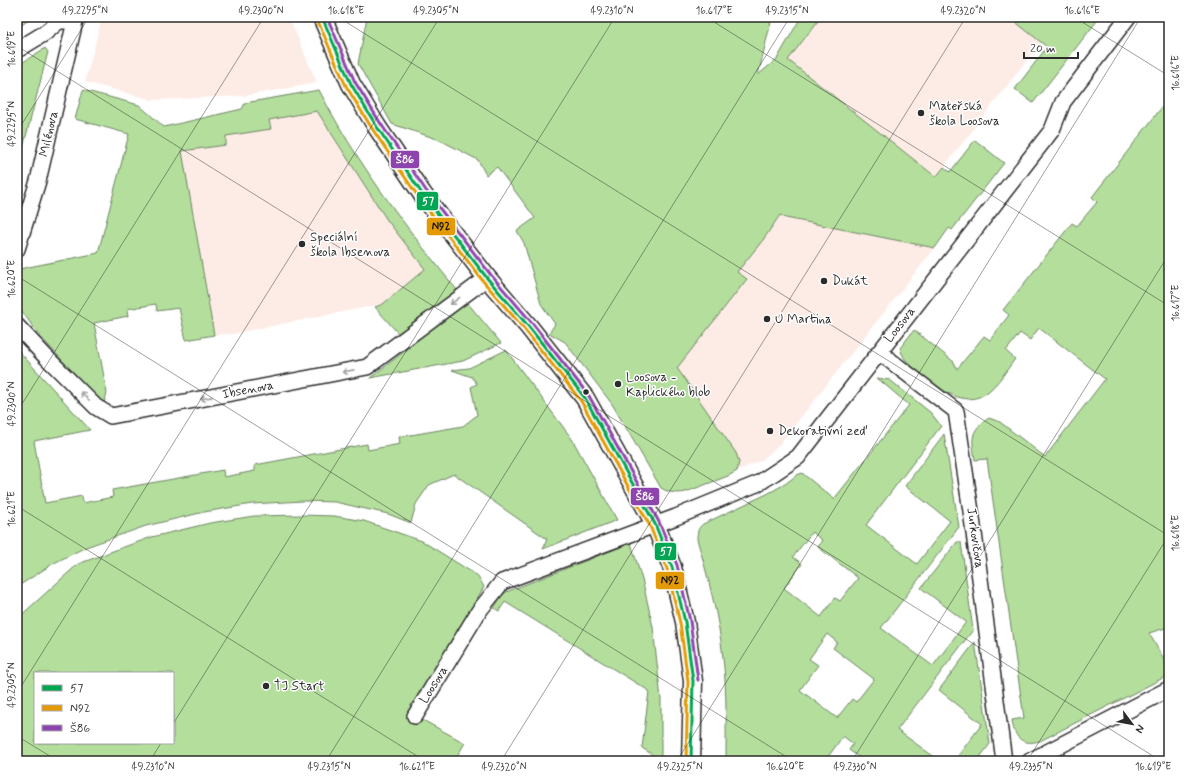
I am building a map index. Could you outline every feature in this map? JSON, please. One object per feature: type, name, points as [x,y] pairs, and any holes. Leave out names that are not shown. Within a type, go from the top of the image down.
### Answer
[{"type":"street","points":[[322,17],[351,84],[377,127],[423,195],[487,278],[529,327],[584,398],[655,524],[672,567],[685,622],[693,681],[691,761]]},
{"type":"street","name":"Loosova","points":[[415,716],[480,611],[502,582],[676,517],[759,483],[798,457],[1052,130],[1063,102],[1128,17]]},
{"type":"street","points":[[17,50],[45,33],[59,21],[76,19]]},
{"type":"street","name":"Milénova","points":[[17,249],[38,181],[76,19]]},
{"type":"street","name":"Ibsenova","points":[[17,326],[96,406],[111,416],[367,367],[487,278]]},
{"type":"street","name":"Jurkovičova","points":[[879,352],[956,411],[972,518],[1004,761]]},
{"type":"street","points":[[1030,761],[1169,689]]},
{"type":"shaded area","points":[[102,17],[289,17],[317,83],[244,96],[152,100],[85,82]]},
{"type":"shaded area","name":"Mateřská škola Loosova","points":[[821,17],[1009,17],[1041,42],[936,177],[788,60]]},
{"type":"shaded area","name":"Speciální škola Ibsenova","points":[[317,111],[387,220],[425,269],[383,304],[232,334],[214,335],[182,151],[226,145],[225,136],[270,129],[269,120]]},
{"type":"shaded area","points":[[781,215],[786,218],[935,248],[779,445],[762,460],[737,471],[739,462],[677,368],[747,279],[737,272]]},
{"type":"green space","points":[[17,17],[27,17],[29,20],[17,28]]},
{"type":"green space","points":[[367,17],[772,17],[758,75],[777,59],[801,17],[821,17],[788,60],[936,177],[944,167],[950,172],[975,140],[1004,163],[952,230],[949,228],[935,248],[786,218],[780,215],[763,240],[737,272],[747,279],[677,368],[736,453],[739,462],[737,471],[686,492],[670,492],[661,488],[612,404],[565,342],[549,333],[555,324],[541,304],[524,243],[517,231],[535,218],[497,167],[486,175],[478,160],[440,140],[392,124],[358,64]]},
{"type":"green space","points":[[1009,17],[1059,17],[1063,20],[1065,17],[1100,17],[1033,103],[1015,89],[1047,47]]},
{"type":"green space","points":[[45,48],[48,52],[17,171],[17,66]]},
{"type":"green space","points":[[83,90],[139,105],[164,127],[242,109],[245,103],[319,90],[358,158],[403,222],[501,343],[463,361],[370,378],[410,347],[375,307],[383,304],[425,269],[387,220],[317,111],[269,120],[271,129],[226,136],[226,145],[182,151],[214,335],[186,340],[179,308],[157,311],[156,304],[127,309],[128,316],[94,323],[107,393],[104,403],[94,395],[39,335],[18,306],[17,297],[19,269],[98,253],[129,134],[75,119]]},
{"type":"green space","points":[[1162,107],[1167,111],[1169,108],[1169,627],[1149,633],[1169,669],[1169,675],[1040,741],[1023,741],[1017,735],[1012,720],[1024,718],[987,459],[975,460],[973,436],[978,427],[989,418],[1000,422],[1045,457],[1105,379],[1039,328],[1030,340],[1020,333],[1006,351],[1015,359],[999,381],[989,391],[979,397],[964,399],[938,387],[926,378],[904,358],[900,348],[914,330],[954,362],[957,369],[984,336],[990,340],[1009,315],[1003,310],[1072,223],[1077,226],[1097,202],[1092,197]]},
{"type":"green space","points":[[17,349],[90,430],[34,441],[45,503],[82,496],[83,503],[113,497],[112,490],[223,470],[224,477],[255,471],[255,465],[367,444],[368,450],[400,444],[399,437],[463,426],[477,415],[471,387],[477,384],[472,377],[452,370],[469,368],[506,350],[572,439],[617,520],[543,549],[547,539],[454,474],[429,485],[416,504],[411,523],[388,514],[335,502],[303,501],[252,504],[204,512],[146,526],[86,547],[54,563],[17,587]]},
{"type":"green space","points":[[877,378],[890,380],[931,413],[941,426],[866,525],[917,564],[950,521],[905,486],[944,434],[959,527],[881,628],[933,666],[966,622],[921,588],[957,542],[961,542],[973,630],[897,730],[940,761],[864,761],[849,750],[853,744],[843,736],[825,761],[726,761],[726,697],[723,658],[716,613],[697,539],[699,529],[703,524],[767,494],[802,473],[834,499],[909,405]],"holes":[[[812,532],[822,540],[818,547],[858,578],[840,601],[835,598],[821,617],[784,588],[802,564],[793,557]],[[827,634],[837,642],[833,648],[874,679],[856,702],[852,699],[837,718],[800,690],[818,665],[809,659]]]},
{"type":"green space","points":[[302,515],[334,516],[364,521],[422,541],[478,576],[484,587],[408,712],[465,743],[454,761],[17,761],[17,619],[78,564],[152,537],[210,523],[254,516]]},
{"type":"green space","points":[[631,543],[643,583],[653,627],[661,699],[661,760],[642,748],[649,691],[505,602],[499,611],[494,608],[506,592]]},
{"type":"green space","points":[[975,642],[990,744],[977,761],[954,761],[982,724],[939,690]]},
{"type":"transit line","name":"57","points":[[322,17],[351,84],[377,127],[423,195],[487,278],[529,327],[585,398],[655,524],[672,567],[685,622],[693,681],[691,761]]},
{"type":"transit line","name":"Š86","points":[[327,17],[355,82],[381,124],[427,192],[491,275],[533,324],[589,396],[659,522],[677,565],[690,621],[698,680]]},
{"type":"transit line","name":"N92","points":[[317,19],[346,86],[373,130],[419,198],[483,281],[525,330],[581,401],[650,526],[667,569],[680,623],[688,681],[686,761]]},
{"type":"place","name":"Mateřská škola Loosova","points":[[921,113]]},
{"type":"place","name":"Speciální škola Ibsenova","points":[[302,244]]},
{"type":"place","name":"Dukát","points":[[824,281]]},
{"type":"place","name":"U Martina","points":[[767,319]]},
{"type":"place","name":"Loosova - Kaplického blob","points":[[618,384]]},
{"type":"place","name":"Dekorativní zeď","points":[[770,431]]},
{"type":"place","name":"TJ Start","points":[[266,686]]}]
